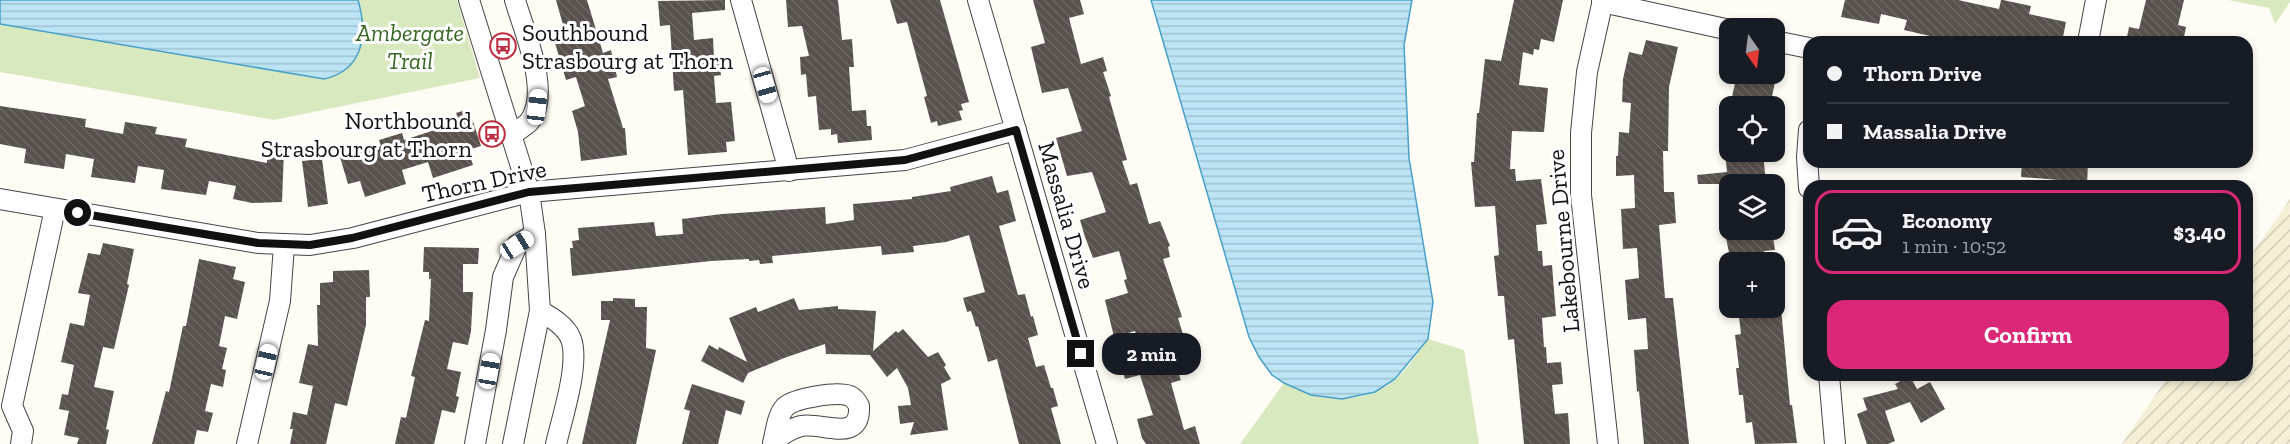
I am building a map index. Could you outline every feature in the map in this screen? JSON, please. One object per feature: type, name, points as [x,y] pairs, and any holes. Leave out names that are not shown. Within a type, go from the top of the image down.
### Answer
[{"type":"street","points":[[468,0],[529,192],[535,234],[540,311],[513,444]]},
{"type":"street","points":[[510,136],[528,122],[537,107],[539,87],[515,0]]},
{"type":"street","points":[[741,0],[789,171]]},
{"type":"street","name":"Massalia Drive","points":[[978,0],[1107,444]]},
{"type":"street","points":[[2089,36],[2096,0]]},
{"type":"street","points":[[1603,1],[1719,27]]},
{"type":"street","name":"Lakebourne Drive","points":[[1603,1],[1587,72],[1581,133],[1581,195],[1608,444]]},
{"type":"street","points":[[1785,43],[1803,47]]},
{"type":"street","name":"Thorn Drive","points":[[0,199],[248,241],[310,245],[352,238],[529,192],[905,160],[1016,130]]},
{"type":"street","points":[[21,444],[23,431],[6,410],[55,209]]},
{"type":"street","points":[[475,444],[496,330],[503,277],[517,245],[535,234]]},
{"type":"street","points":[[247,444],[280,301],[284,245]]},
{"type":"street","points":[[540,311],[555,320],[571,338],[574,366],[556,444]]},
{"type":"street","points":[[1830,381],[1835,444]]},
{"type":"shaded area","points":[[2290,199],[2290,444],[2122,444],[2165,381],[2253,381],[2253,252]]},
{"type":"green space","name":"Ambergate Trail","points":[[358,0],[457,0],[480,78],[274,120],[0,72],[0,24],[324,79],[348,68],[360,48],[363,25]]},
{"type":"green space","points":[[2228,0],[2290,0],[2290,2],[2275,24],[2269,8]]},
{"type":"green space","points":[[1428,339],[1464,350],[1479,444],[1240,444],[1284,383],[1326,397],[1354,398],[1368,394],[1382,389],[1400,376]]},
{"type":"water","points":[[0,0],[358,0],[363,25],[362,38],[360,49],[348,68],[324,79],[0,24]]},
{"type":"water","points":[[1151,0],[1412,0],[1404,45],[1409,158],[1433,302],[1428,339],[1395,379],[1375,392],[1342,399],[1311,395],[1272,375],[1259,357],[1249,337]]},
{"type":"building","points":[[556,0],[587,0],[603,53],[611,50],[617,77],[608,79],[623,128],[625,128],[627,155],[581,161],[578,132],[572,111],[585,106],[576,77],[566,80],[555,43],[567,39]]},
{"type":"building","points":[[725,0],[725,10],[692,13],[694,40],[713,38],[714,59],[719,58],[721,75],[714,76],[716,103],[731,102],[735,141],[726,142],[727,152],[688,155],[683,90],[674,91],[670,25],[660,26],[658,1]]},
{"type":"building","points":[[786,0],[838,0],[842,40],[852,39],[854,67],[849,67],[852,111],[866,110],[867,126],[871,126],[872,140],[838,143],[837,134],[831,135],[831,129],[819,130],[816,96],[808,97],[806,74],[801,75],[800,57],[809,56],[802,26],[788,27]]},
{"type":"building","points":[[890,0],[940,0],[969,102],[961,104],[963,110],[959,111],[962,120],[938,126],[937,121],[931,123],[924,97],[927,96],[907,22],[897,24]]},
{"type":"building","points":[[1033,0],[1080,0],[1084,14],[1069,18],[1081,64],[1103,57],[1107,71],[1103,72],[1127,160],[1122,161],[1130,185],[1137,183],[1149,224],[1160,221],[1170,246],[1168,247],[1170,257],[1163,259],[1182,317],[1178,318],[1192,364],[1177,369],[1181,380],[1171,383],[1184,430],[1195,426],[1200,444],[1146,444],[1142,438],[1137,419],[1153,415],[1140,375],[1125,379],[1120,363],[1143,356],[1135,331],[1114,337],[1105,300],[1128,293],[1124,280],[1127,279],[1119,251],[1093,258],[1085,237],[1080,220],[1106,212],[1092,172],[1067,176],[1056,138],[1082,131],[1068,88],[1042,93],[1031,47],[1045,43]]},
{"type":"building","points":[[1514,0],[1563,0],[1554,42],[1541,39],[1539,50],[1534,49],[1533,55],[1523,52],[1519,85],[1548,88],[1544,132],[1512,131],[1510,169],[1515,169],[1516,181],[1541,179],[1547,224],[1536,225],[1538,251],[1542,251],[1543,266],[1552,265],[1556,316],[1542,318],[1544,347],[1546,347],[1547,363],[1561,362],[1563,384],[1552,385],[1555,414],[1568,413],[1570,444],[1524,444],[1514,339],[1508,340],[1504,296],[1498,296],[1494,256],[1499,255],[1495,206],[1475,207],[1471,162],[1474,162],[1477,113],[1479,113],[1485,59],[1501,61]]},
{"type":"building","points":[[1845,0],[1958,0],[1999,9],[2001,0],[2003,0],[2031,6],[2029,14],[2066,22],[2063,36],[1930,36],[1904,30],[1907,20],[1881,14],[1879,24],[1841,17]]},
{"type":"building","points":[[2146,0],[2184,0],[2178,25],[2186,27],[2184,36],[2127,36],[2129,27],[2139,29]]},
{"type":"building","points":[[1646,40],[1678,47],[1669,87],[1668,151],[1663,151],[1664,192],[1674,192],[1676,223],[1659,225],[1665,298],[1673,298],[1689,444],[1644,444],[1634,350],[1648,349],[1646,318],[1628,320],[1625,280],[1639,278],[1637,248],[1623,249],[1621,209],[1635,208],[1634,175],[1616,176],[1616,156],[1618,156],[1619,132],[1629,133],[1631,103],[1622,102],[1623,79],[1629,52],[1642,55]]},
{"type":"building","points":[[1735,84],[1775,84],[1772,96],[1732,96]]},
{"type":"building","points":[[0,106],[86,119],[85,127],[123,134],[125,122],[157,127],[155,134],[187,139],[185,147],[267,163],[267,150],[284,150],[282,202],[252,203],[233,199],[236,186],[209,181],[206,195],[161,189],[164,170],[138,166],[135,183],[91,177],[94,159],[66,154],[64,169],[24,163],[26,149],[0,144]]},
{"type":"building","points":[[469,109],[481,146],[468,150],[473,165],[433,178],[428,162],[402,170],[406,184],[365,197],[360,181],[348,184],[340,157],[381,146],[379,140],[402,133],[404,140],[444,127],[443,123],[458,119],[456,113]]},
{"type":"building","points":[[322,159],[328,204],[308,207],[302,161]]},
{"type":"building","points":[[1726,162],[1764,162],[1765,174],[1719,174],[1719,184],[1698,184],[1697,175],[1727,172]]},
{"type":"building","points":[[2022,168],[2088,168],[2087,180],[2021,177]]},
{"type":"building","points":[[992,176],[997,193],[1008,190],[1016,221],[999,226],[1018,295],[1025,294],[1031,317],[1033,316],[1038,335],[1028,338],[1036,367],[1044,365],[1051,388],[1053,388],[1058,406],[1051,408],[1061,444],[1019,444],[997,359],[988,362],[978,326],[976,327],[971,311],[967,312],[963,298],[985,292],[969,235],[946,242],[913,246],[914,252],[882,255],[881,246],[772,256],[773,263],[760,264],[759,260],[749,261],[749,259],[711,261],[572,276],[570,248],[573,248],[572,241],[579,240],[578,228],[654,222],[656,236],[683,234],[682,219],[825,207],[826,224],[854,220],[853,204],[912,199],[912,197],[951,191],[950,187]]},
{"type":"building","points":[[1726,240],[1774,240],[1775,250],[1729,252]]},
{"type":"building","points":[[103,243],[134,249],[127,284],[129,285],[114,349],[103,347],[94,387],[114,391],[106,429],[109,430],[106,444],[77,444],[79,438],[64,435],[69,411],[59,409],[62,394],[68,395],[74,365],[61,362],[70,323],[84,326],[90,295],[78,293],[88,253],[100,255]]},
{"type":"building","points":[[424,247],[479,248],[478,264],[463,264],[463,292],[473,292],[471,331],[468,345],[453,342],[447,369],[461,372],[455,413],[442,410],[434,444],[395,444],[401,417],[406,418],[415,377],[411,376],[425,320],[429,321],[431,279],[429,279],[429,272],[423,272]]},
{"type":"building","points":[[199,259],[236,267],[233,279],[245,282],[237,319],[225,316],[219,346],[227,348],[222,369],[226,370],[223,387],[211,384],[205,411],[213,413],[208,432],[197,430],[194,444],[152,444],[166,391],[169,392],[183,326],[186,326]]},
{"type":"building","points":[[369,270],[370,297],[366,297],[366,325],[347,406],[335,403],[326,444],[290,444],[293,412],[307,415],[313,386],[299,383],[308,344],[318,346],[317,305],[320,305],[320,283],[333,282],[333,271]]},
{"type":"building","points":[[613,298],[635,299],[635,307],[647,307],[646,348],[656,350],[636,444],[582,444],[610,320],[601,320],[601,301],[613,301]]},
{"type":"building","points":[[794,298],[799,310],[838,306],[838,309],[876,311],[873,351],[896,331],[898,333],[903,329],[928,357],[938,352],[951,379],[941,384],[948,430],[910,435],[914,422],[900,424],[898,406],[911,405],[908,388],[897,368],[887,377],[870,355],[826,354],[825,344],[748,373],[743,383],[701,361],[709,345],[718,350],[719,347],[747,362],[729,318],[756,307],[758,312]]},
{"type":"building","points":[[1739,318],[1782,318],[1790,405],[1792,405],[1797,443],[1755,444],[1752,422],[1746,423],[1743,395],[1739,395],[1735,335],[1741,334]]},
{"type":"building","points":[[1901,381],[1913,381],[1917,389],[1930,382],[1945,409],[1921,423],[1910,402],[1885,411],[1895,441],[1888,444],[1867,444],[1857,414],[1867,410],[1863,398],[1898,389],[1895,384]]},
{"type":"building","points":[[692,384],[745,401],[741,415],[726,410],[718,444],[682,444],[690,411],[684,409]]},
{"type":"place","name":"Southbound Strasbourg at Thorn","points":[[503,46]]},
{"type":"place","name":"Northbound Strasbourg at Thorn","points":[[492,134]]},
{"type":"route","points":[[78,213],[258,243],[310,245],[352,238],[529,192],[905,160],[1016,130],[1081,354]]}]
